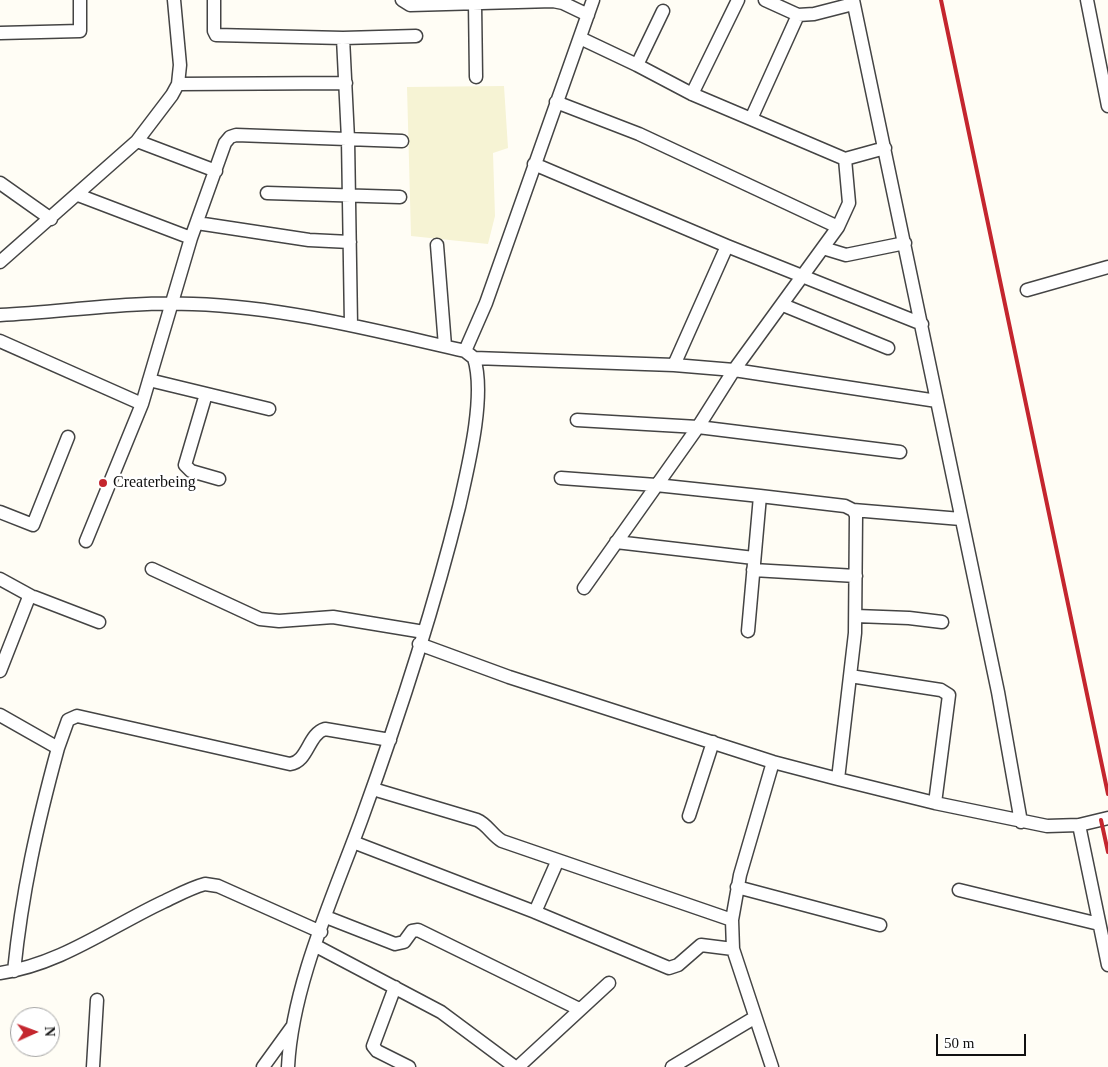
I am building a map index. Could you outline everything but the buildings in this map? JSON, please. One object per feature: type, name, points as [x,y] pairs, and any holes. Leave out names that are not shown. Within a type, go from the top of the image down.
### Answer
[{"type":"street","points":[[0,34],[80,31],[80,0]]},
{"type":"street","points":[[0,262],[51,219],[137,141],[172,95],[178,84],[180,65],[174,0]]},
{"type":"street","points":[[214,0],[214,31],[216,35],[343,38],[416,36]]},
{"type":"street","points":[[402,0],[410,5],[553,1],[563,3],[588,15]]},
{"type":"street","points":[[263,1067],[288,1066],[292,1027],[304,981],[390,740],[424,632],[467,474],[478,386],[470,354],[534,164],[593,0]]},
{"type":"street","points":[[692,94],[738,0]]},
{"type":"street","points":[[765,0],[798,15],[814,14],[853,2],[998,692],[1021,822]]},
{"type":"street","points":[[1087,0],[1108,106]]},
{"type":"street","points":[[475,3],[476,78]]},
{"type":"street","points":[[637,65],[663,10]]},
{"type":"street","points":[[751,119],[798,15]]},
{"type":"street","points":[[343,38],[348,139],[351,325]]},
{"type":"street","points":[[580,38],[692,94],[845,159],[885,148]]},
{"type":"street","points":[[178,84],[346,82]]},
{"type":"street","points":[[556,102],[639,134],[838,227]]},
{"type":"street","points":[[86,541],[142,404],[191,238],[225,143],[230,137],[236,135],[402,141]]},
{"type":"street","points":[[137,141],[216,171]]},
{"type":"street","points":[[584,588],[698,427],[734,370],[838,227],[848,203],[845,159]]},
{"type":"street","points":[[534,164],[802,277],[922,324]]},
{"type":"street","points":[[0,183],[51,219]]},
{"type":"street","points":[[267,193],[400,197]]},
{"type":"street","points":[[78,195],[191,238]]},
{"type":"street","points":[[197,223],[309,240],[350,242]]},
{"type":"street","points":[[823,248],[846,255],[905,244]]},
{"type":"street","points":[[437,245],[445,346]]},
{"type":"street","points":[[674,365],[727,246]]},
{"type":"street","points":[[1028,290],[1108,267]]},
{"type":"street","points":[[0,315],[171,303],[218,305],[351,325],[445,346],[470,354],[734,370],[937,401]]},
{"type":"street","points":[[783,305],[888,348]]},
{"type":"street","points":[[0,341],[142,404]]},
{"type":"street","points":[[149,380],[268,409]]},
{"type":"street","points":[[206,394],[185,465],[186,469],[190,471],[219,479]]},
{"type":"street","points":[[577,420],[698,427],[900,452]]},
{"type":"street","points":[[0,512],[33,525],[68,437]]},
{"type":"street","points":[[561,478],[656,485],[845,506],[853,510],[961,519]]},
{"type":"street","points":[[748,631],[760,496]]},
{"type":"street","points":[[838,779],[856,616],[856,515],[853,510]]},
{"type":"street","points":[[616,542],[754,564],[856,576]]},
{"type":"street","points":[[152,570],[260,619],[279,622],[333,617],[424,632]]},
{"type":"street","points":[[0,579],[31,596],[99,622]]},
{"type":"street","points":[[0,671],[28,598],[31,596]]},
{"type":"street","points":[[856,616],[909,618],[942,622]]},
{"type":"street","points":[[420,644],[509,677],[773,762],[838,779],[935,803],[1047,826],[1079,824],[1108,818]]},
{"type":"street","points":[[850,676],[941,690],[949,695],[935,803]]},
{"type":"street","points":[[0,716],[58,748]]},
{"type":"street","points":[[14,971],[26,876],[36,828],[58,748],[68,720],[77,716],[290,764],[299,761],[320,730],[332,730],[390,740]]},
{"type":"street","points":[[689,816],[713,742]]},
{"type":"street","points":[[772,1067],[754,1018],[733,949],[732,920],[737,887],[773,762]]},
{"type":"street","points":[[373,789],[477,820],[484,824],[492,835],[502,841],[557,862],[732,920]]},
{"type":"street","points":[[1079,824],[1108,965]]},
{"type":"street","points":[[353,842],[535,912],[669,968],[678,966],[701,945],[733,949]]},
{"type":"street","points":[[535,912],[557,862]]},
{"type":"street","points":[[0,973],[14,971],[64,953],[127,919],[205,884],[218,886],[321,932]]},
{"type":"street","points":[[737,887],[880,925]]},
{"type":"street","points":[[960,890],[1099,924]]},
{"type":"street","points":[[326,917],[395,944],[404,942],[412,931],[418,930],[578,1009]]},
{"type":"street","points":[[316,946],[440,1012],[516,1067],[609,982]]},
{"type":"street","points":[[396,988],[373,1046],[377,1051],[409,1067]]},
{"type":"street","points":[[92,1067],[97,1000]]},
{"type":"street","points":[[672,1067],[754,1018]]},
{"type":"street","points":[[263,1067],[292,1027]]},
{"type":"shaded area","points":[[504,86],[508,148],[493,153],[495,216],[488,244],[411,236],[407,87]]},
{"type":"railway","points":[[941,0],[1108,794]]},
{"type":"railway","points":[[1101,820],[1108,852]]},
{"type":"place","name":"Createrbeing","points":[[103,483]]}]
